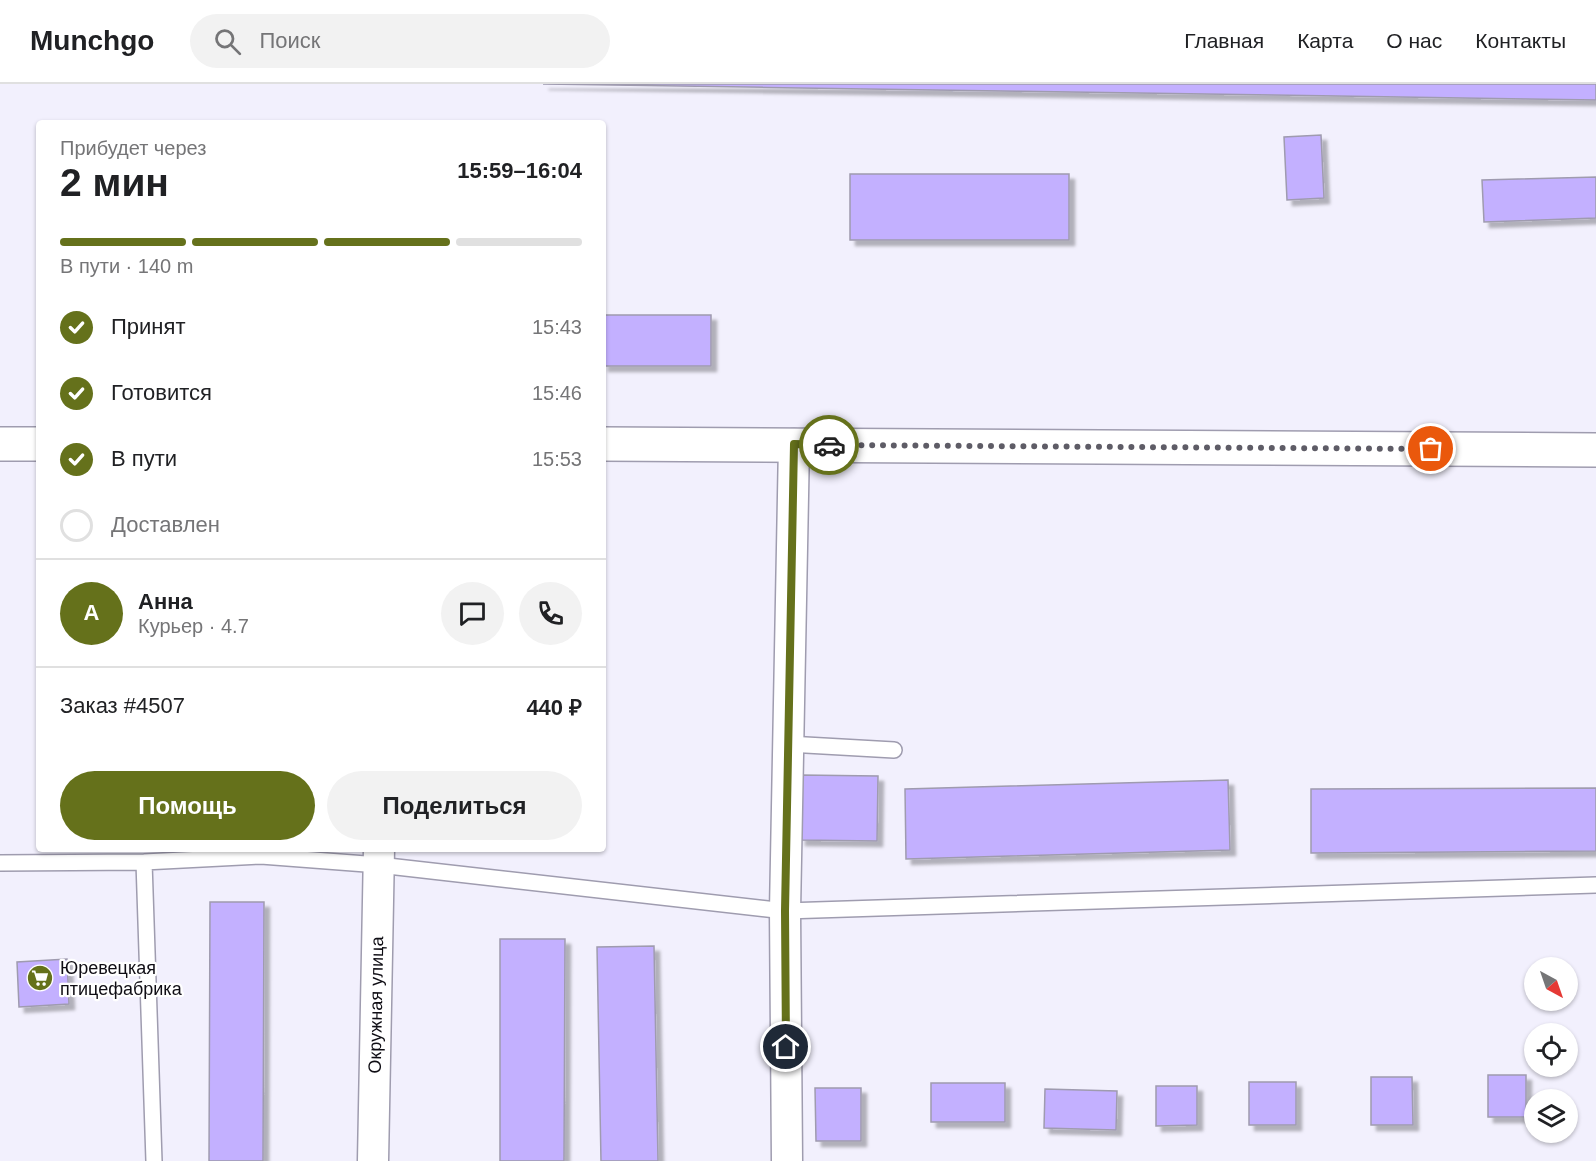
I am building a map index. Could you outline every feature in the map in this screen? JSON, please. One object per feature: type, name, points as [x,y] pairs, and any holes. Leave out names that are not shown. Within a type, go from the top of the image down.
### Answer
[{"type":"street","points":[[0,444],[36,444]]},
{"type":"street","points":[[606,444],[1596,450]]},
{"type":"street","points":[[787,1161],[785,911],[794,444]]},
{"type":"street","name":"Окружная улица","points":[[373,1161],[379,857]]},
{"type":"lane","points":[[788,744],[894,750]]},
{"type":"lane","points":[[0,863],[144,862],[261,856],[379,857],[785,911],[1596,885]]},
{"type":"lane","points":[[144,862],[154,1161]]},
{"type":"building","points":[[543,84],[1596,84],[1596,100]]},
{"type":"building","points":[[1321,135],[1324,198],[1287,200],[1284,137]]},
{"type":"building","points":[[850,174],[1069,174],[1069,240],[850,240]]},
{"type":"building","points":[[1596,177],[1596,218],[1484,222],[1482,180]]},
{"type":"building","points":[[606,315],[711,315],[711,366],[606,366]]},
{"type":"building","points":[[801,775],[878,776],[877,841],[800,840]]},
{"type":"building","points":[[1228,780],[1230,850],[906,859],[905,789]]},
{"type":"building","points":[[1596,788],[1596,851],[1311,853],[1311,789]]},
{"type":"building","points":[[210,902],[264,902],[263,1161],[209,1161]]},
{"type":"building","points":[[500,939],[565,939],[564,1161],[500,1161]]},
{"type":"building","points":[[654,946],[658,1161],[601,1161],[597,947]]},
{"type":"building","points":[[67,959],[69,1004],[19,1007],[17,962]]},
{"type":"building","points":[[1488,1075],[1524,1075],[1526,1089],[1524,1089],[1524,1117],[1488,1117]]},
{"type":"building","points":[[1371,1077],[1412,1077],[1413,1125],[1371,1125]]},
{"type":"building","points":[[1249,1082],[1296,1082],[1296,1125],[1249,1125]]},
{"type":"building","points":[[931,1083],[1005,1083],[1005,1122],[931,1122]]},
{"type":"building","points":[[1156,1086],[1197,1086],[1197,1125],[1156,1126]]},
{"type":"building","points":[[815,1088],[861,1088],[861,1141],[816,1141]]},
{"type":"building","points":[[1045,1089],[1117,1091],[1116,1130],[1044,1128]]},
{"type":"way so far","points":[[829,445],[1431,449]]},
{"type":"place","name":"Юревецкая птицефабрика","points":[[40,978]]},
{"type":"route","points":[[786,1047],[785,911],[794,444],[829,445]]}]
